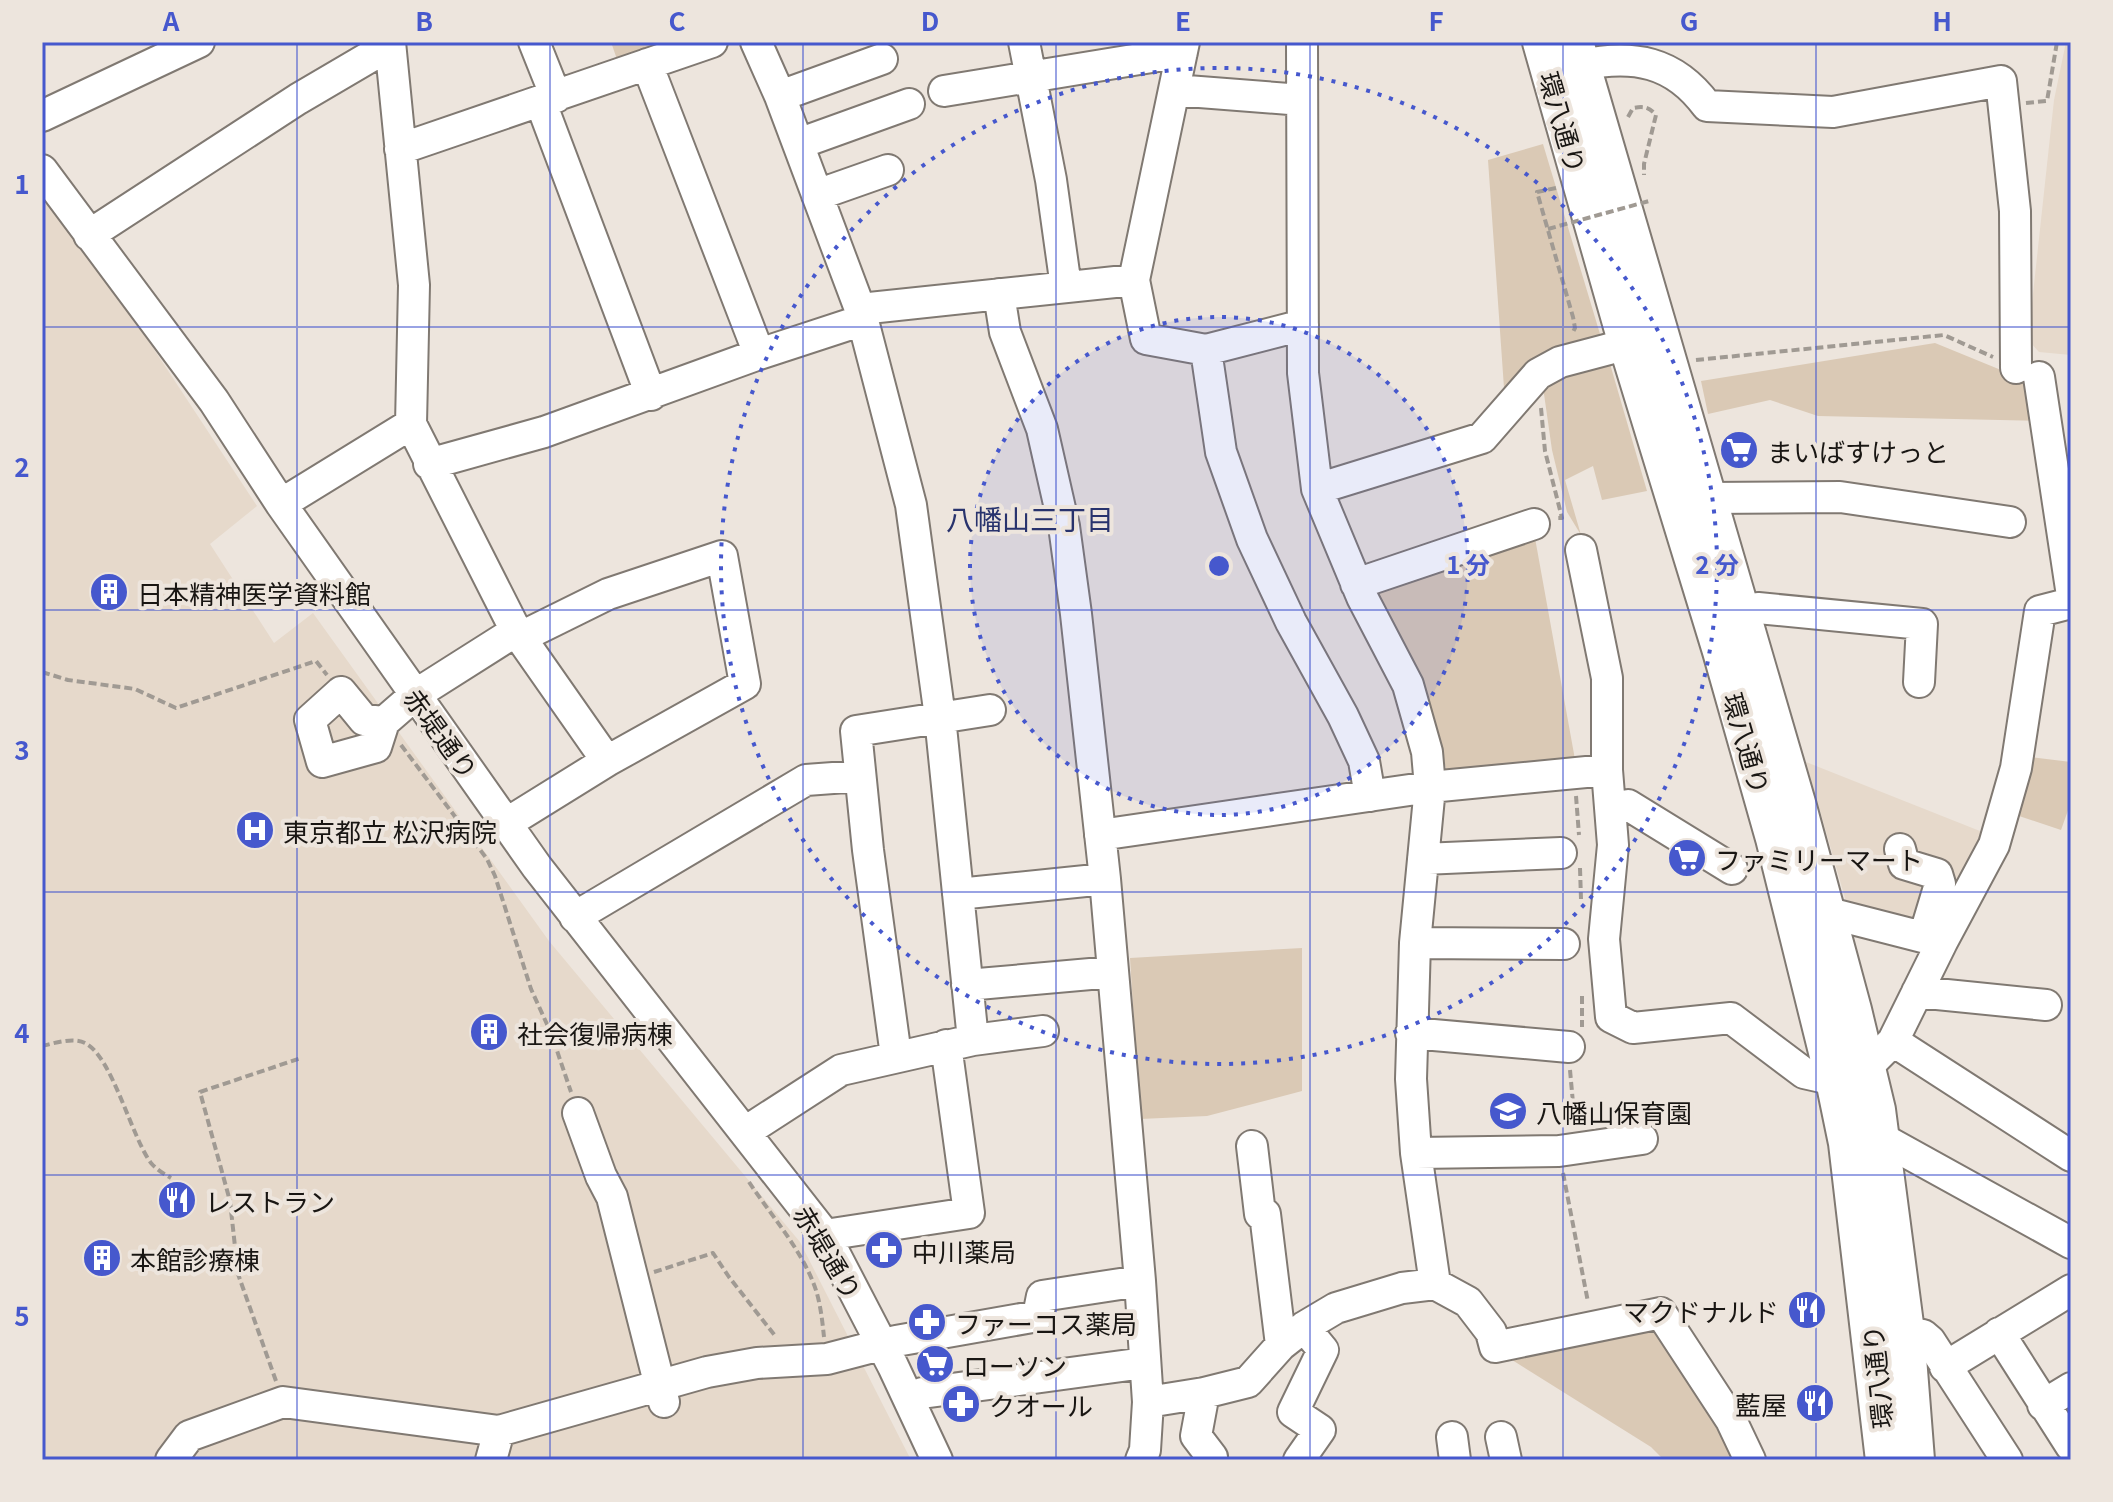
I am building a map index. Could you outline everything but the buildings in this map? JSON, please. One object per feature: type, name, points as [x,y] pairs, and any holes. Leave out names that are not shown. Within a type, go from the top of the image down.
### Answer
[{"type":"main road","name":"環八通り","points":[[1542,42],[1775,838],[1851,1074],[1879,1137],[1905,1332],[1915,1460]]},
{"type":"main road","name":"環八通り","points":[[1577,53],[1825,912],[1851,1074],[1848,1143],[1885,1460]]},
{"type":"street","points":[[42,116],[199,42]]},
{"type":"street","points":[[534,42],[549,100],[651,395]]},
{"type":"street","points":[[400,149],[712,42]]},
{"type":"street","points":[[756,42],[780,96],[862,314],[911,505],[940,717],[967,985],[960,1042],[969,1213],[825,1235]]},
{"type":"street","points":[[1024,42],[1051,180],[1066,287]]},
{"type":"street","points":[[1302,42],[1303,373],[1317,489],[1356,584],[1408,685],[1427,752],[1430,787],[1415,943],[1411,1033],[1416,1153],[1435,1284]]},
{"type":"street","points":[[89,235],[298,99],[390,44],[414,285],[411,424],[519,634],[607,761]]},
{"type":"street","points":[[944,91],[1183,47],[1134,280],[1146,339],[1206,350],[1303,325]]},
{"type":"street","points":[[1577,53],[1601,61],[1638,60],[1665,68],[1698,94],[1707,106],[1833,112],[2001,81],[2027,372],[2071,589]]},
{"type":"street","points":[[780,96],[882,59]]},
{"type":"street","points":[[647,64],[759,354]]},
{"type":"street","points":[[1174,90],[1302,100]]},
{"type":"street","points":[[798,144],[909,104]]},
{"type":"street","name":"赤堤通り","points":[[42,170],[214,401],[281,504],[575,917],[825,1235],[937,1460]]},
{"type":"street","points":[[817,195],[888,170]]},
{"type":"street","points":[[429,464],[544,432],[651,395],[862,314],[999,294],[1134,280]]},
{"type":"street","points":[[999,294],[1005,332],[1042,429],[1064,526],[1105,879],[1140,1281],[1148,1402],[1145,1450],[1141,1460]]},
{"type":"street","points":[[1317,489],[1482,438],[1549,368],[1628,344]]},
{"type":"street","points":[[1206,350],[1221,452],[1252,539],[1291,622],[1364,761],[1370,796]]},
{"type":"street","points":[[281,504],[411,424]]},
{"type":"street","points":[[1707,498],[1840,497],[2010,522]]},
{"type":"street","points":[[1356,584],[1534,524]]},
{"type":"street","points":[[1581,550],[1607,678],[1607,770],[1613,845],[1604,939],[1611,1017],[1633,1028],[1731,1018],[1804,1073],[1851,1074],[1893,1041],[1917,992],[1933,939],[1940,884],[1937,874],[1904,864],[1900,849]]},
{"type":"street","points":[[384,722],[364,720],[341,692],[310,720],[322,762],[376,747],[384,722],[415,695],[519,634],[608,594],[722,556],[745,684],[607,761],[507,823]]},
{"type":"street","points":[[1933,939],[1994,845],[2016,768],[2040,611],[2071,603]]},
{"type":"street","points":[[1741,614],[1758,608],[1922,624],[1919,682]]},
{"type":"street","points":[[896,1056],[856,731],[990,710]]},
{"type":"street","points":[[1100,835],[1430,787],[1607,770]]},
{"type":"street","points":[[575,917],[806,780],[860,776]]},
{"type":"street","points":[[1628,805],[1732,869]]},
{"type":"street","points":[[1423,859],[1561,853]]},
{"type":"street","points":[[958,894],[1105,879]]},
{"type":"street","points":[[1825,912],[1933,939]]},
{"type":"street","points":[[1415,943],[1564,944]]},
{"type":"street","points":[[967,985],[1113,972]]},
{"type":"street","points":[[1917,992],[2046,1005]]},
{"type":"street","points":[[745,1132],[841,1070],[960,1042],[1043,1031]]},
{"type":"street","points":[[1411,1033],[1569,1047]]},
{"type":"street","points":[[1893,1041],[2071,1156]]},
{"type":"street","points":[[578,1113],[612,1197],[635,1279],[661,1393]]},
{"type":"street","points":[[1879,1137],[2071,1243]]},
{"type":"street","points":[[1416,1153],[1559,1151],[1642,1139]]},
{"type":"street","points":[[1252,1146],[1260,1214],[1265,1214],[1292,1336]]},
{"type":"street","points":[[171,1460],[189,1436],[283,1402],[499,1431],[661,1393],[757,1363],[827,1359],[870,1350],[881,1344],[1038,1316],[1042,1296],[1140,1281]]},
{"type":"street","points":[[1148,1402],[1248,1382],[1292,1336],[1336,1308],[1402,1288],[1435,1284],[1468,1302],[1491,1332],[1495,1347],[1661,1313],[1731,1420],[1750,1460]]},
{"type":"street","points":[[1945,1367],[2071,1290]]},
{"type":"street","points":[[1905,1332],[1923,1335],[1930,1341],[2004,1459]]},
{"type":"street","points":[[1999,1333],[2071,1446]]},
{"type":"street","points":[[1292,1336],[1323,1350],[1293,1412],[1320,1430],[1299,1460]]},
{"type":"street","points":[[909,1399],[922,1393],[1144,1363]]},
{"type":"street","points":[[2043,1405],[2071,1388]]},
{"type":"street","points":[[1204,1393],[1196,1436],[1212,1457],[1211,1460]]},
{"type":"street","points":[[491,1460],[499,1431]]},
{"type":"path","points":[[2004,104],[2047,101],[2057,42]]},
{"type":"path","points":[[1627,123],[1628,114],[1633,108],[1647,107],[1656,115],[1644,176]]},
{"type":"path","points":[[1534,524],[1562,518],[1545,451],[1549,368],[1575,328],[1537,192],[1565,186]]},
{"type":"path","points":[[1548,229],[1649,201],[1647,188]]},
{"type":"path","points":[[1667,365],[1944,335],[2027,372]]},
{"type":"path","points":[[42,672],[68,680],[135,689],[176,708],[316,661],[341,692]]},
{"type":"path","points":[[384,722],[487,859],[531,989],[551,1033],[578,1113]]},
{"type":"path","points":[[42,1046],[74,1040],[86,1043],[96,1052],[139,1143],[153,1166],[171,1178]]},
{"type":"path","points":[[283,1402],[238,1274],[230,1201],[200,1092],[301,1058]]},
{"type":"path","points":[[1559,1151],[1590,1313]]},
{"type":"path","points":[[746,1178],[797,1252],[813,1282],[821,1309],[827,1359]]},
{"type":"path","points":[[635,1279],[713,1253],[795,1361]]},
{"type":"shaded area","points":[[611,42],[690,42],[620,68]]},
{"type":"shaded area","points":[[2066,42],[2071,42],[2071,355],[2039,352],[2028,340],[2054,100]]},
{"type":"shaded area","points":[[1543,144],[1603,344],[1505,402],[1488,160]]},
{"type":"shaded area","name":"東京都立 松沢病院","points":[[42,179],[257,506],[210,544],[274,643],[313,613],[549,941],[800,1242],[911,1460],[42,1460]]},
{"type":"shaded area","points":[[1935,343],[2035,384],[2040,421],[1818,416],[1770,400],[1708,414],[1701,381]]},
{"type":"shaded area","points":[[1608,357],[1647,491],[1602,500],[1593,466],[1565,480],[1581,535],[1567,512],[1552,450],[1543,387],[1560,369]]},
{"type":"shaded area","points":[[1535,538],[1576,765],[1448,778],[1435,728],[1417,680],[1371,587]]},
{"type":"shaded area","points":[[2031,757],[2071,762],[2071,802],[2061,830],[2016,815]]},
{"type":"shaded area","points":[[1806,762],[1990,835],[1941,929],[1849,912]]},
{"type":"shaded area","points":[[1302,948],[1302,1091],[1207,1116],[1140,1119],[1130,958]]},
{"type":"shaded area","points":[[1661,1313],[1750,1460],[1664,1460],[1651,1447],[1509,1358]]},
{"type":"place","name":"まいばすけっと","points":[[1739,450]]},
{"type":"place","name":"日本精神医学資料館","points":[[109,592]]},
{"type":"place","name":"東京都立 松沢病院","points":[[255,830]]},
{"type":"place","name":"ファミリーマート","points":[[1687,858]]},
{"type":"place","name":"社会復帰病棟","points":[[489,1032]]},
{"type":"place","name":"八幡山保育園","points":[[1508,1111]]},
{"type":"place","name":"レストラン","points":[[177,1200]]},
{"type":"place","name":"中川薬局","points":[[884,1250]]},
{"type":"place","name":"本館診療棟","points":[[102,1258]]},
{"type":"place","name":"マクドナルド","points":[[1807,1310]]},
{"type":"place","name":"ファーコス薬局","points":[[927,1322]]},
{"type":"place","name":"ローソン","points":[[935,1364]]},
{"type":"place","name":"藍屋","points":[[1815,1403]]},
{"type":"place","name":"クオール","points":[[961,1404]]},
{"type":"district","name":"八幡山三丁目","points":[[1030,518]]}]
